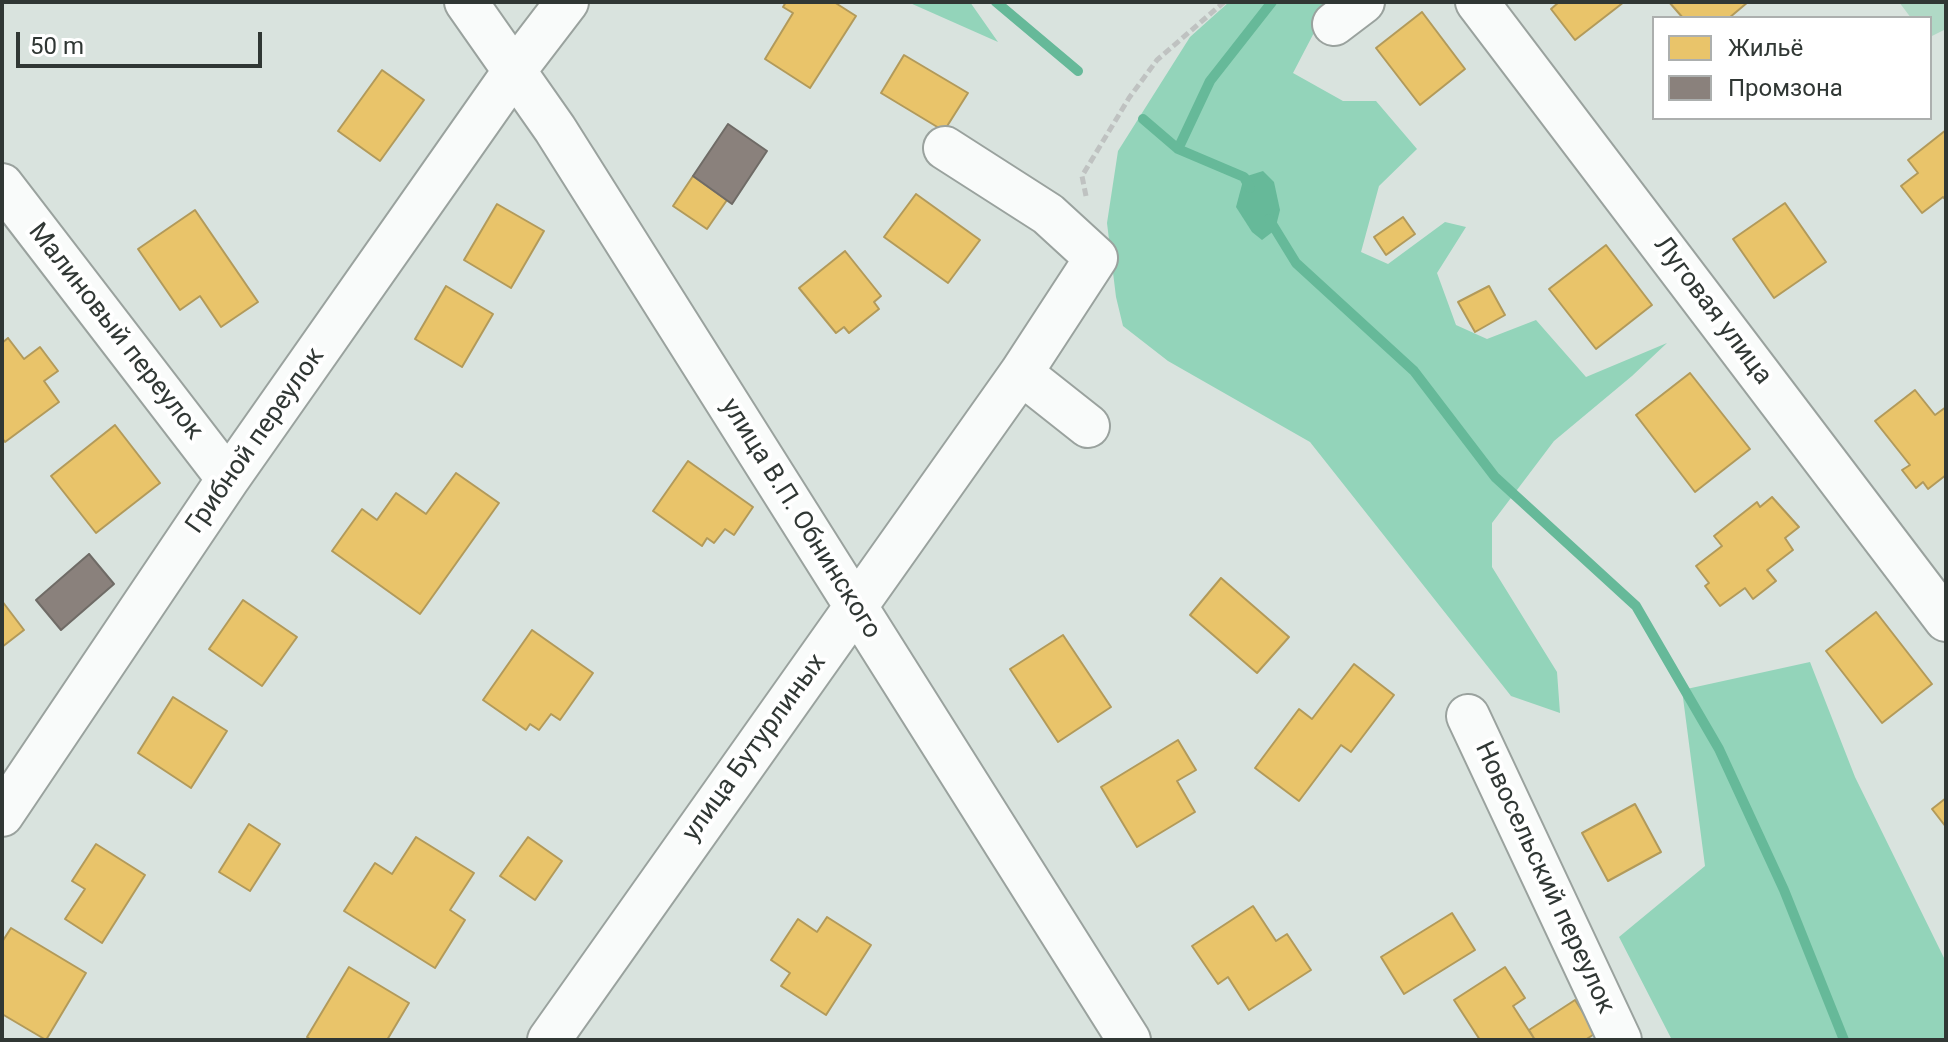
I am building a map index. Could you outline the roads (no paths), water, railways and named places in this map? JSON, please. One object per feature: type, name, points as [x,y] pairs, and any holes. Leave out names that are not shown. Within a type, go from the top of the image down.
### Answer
[{"type":"street","name":"улица В.П. Обнинского","points":[[466,2],[555,129],[1129,1040]]},
{"type":"street","name":"Грибной переулок","points":[[2,815],[228,479],[515,70],[567,2]]},
{"type":"street","name":"Луговая улица","points":[[1477,2],[1946,620]]},
{"type":"street","name":"улица Бутурлиных","points":[[549,1040],[1021,373],[1096,258],[1048,214],[945,148]]},
{"type":"street","name":"Малиновый переулок","points":[[2,185],[228,479]]},
{"type":"street","points":[[1021,373],[1088,426]]},
{"type":"street","name":"Новосельский переулок","points":[[1468,716],[1620,1040]]},
{"type":"waterway","points":[[996,2],[1078,71]]},
{"type":"waterway","points":[[1178,149],[1210,81],[1272,2]]},
{"type":"waterway","points":[[1143,119],[1178,149],[1244,177],[1250,188]]},
{"type":"waterway","points":[[1269,219],[1296,263],[1414,371],[1495,477],[1636,606],[1719,749],[1784,890],[1844,1040]]}]
